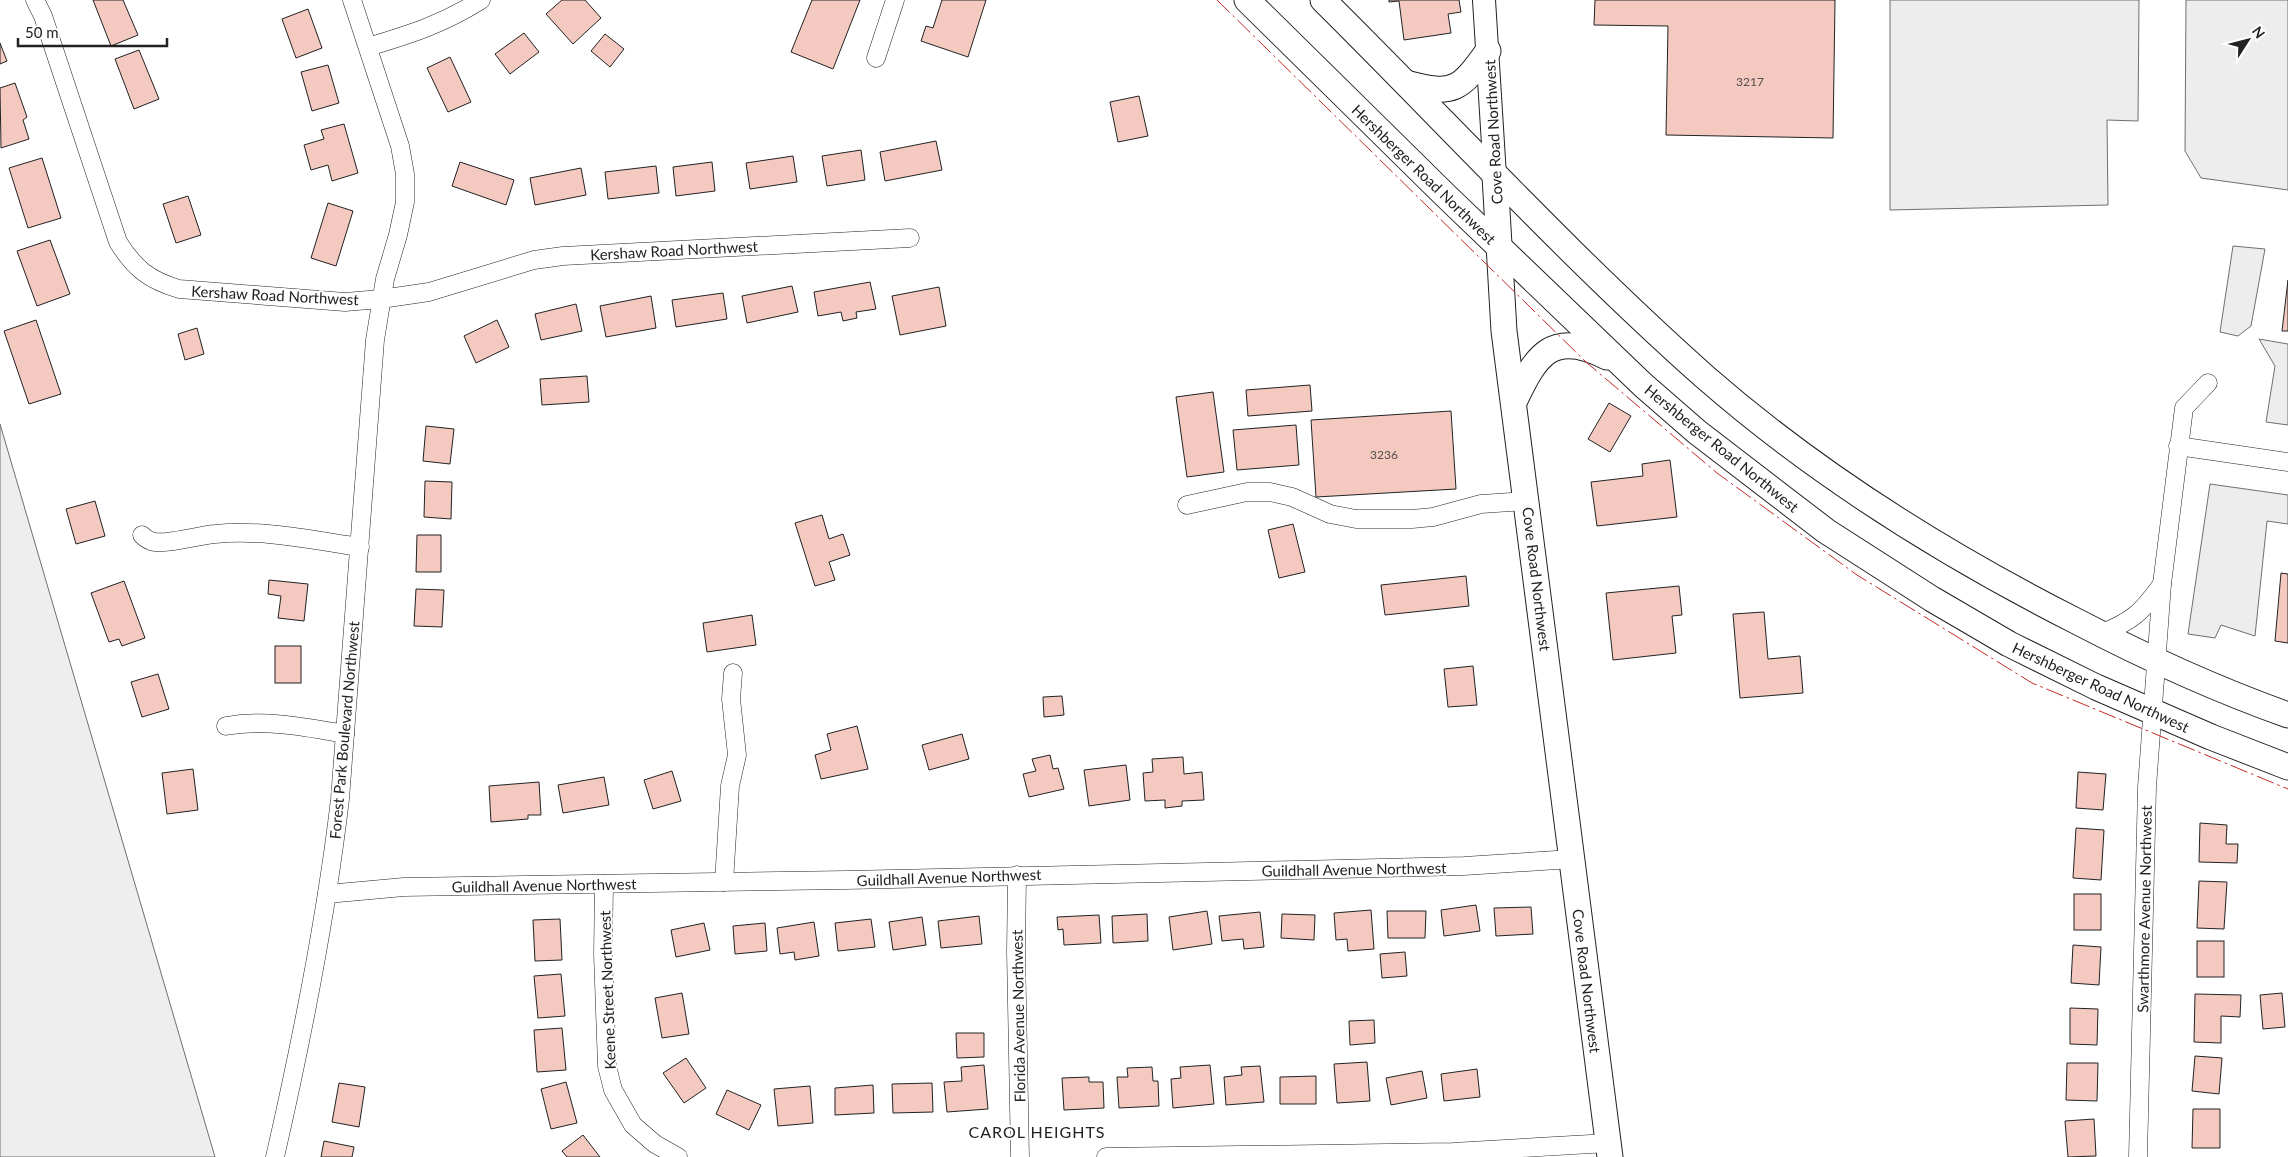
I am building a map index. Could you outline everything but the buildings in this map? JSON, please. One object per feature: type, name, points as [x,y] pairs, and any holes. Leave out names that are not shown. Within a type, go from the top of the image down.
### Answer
[{"type":"main road","name":"Hershberger Road Northwest","points":[[1247,0],[1499,248],[1621,364],[1697,432],[1826,531],[1932,599],[2009,644],[2096,687],[2288,767]]},
{"type":"main road","points":[[1323,0],[1406,82],[1495,176],[1616,296],[1707,378],[1772,432],[1838,480],[1944,550],[2002,584],[2157,662],[2288,715]]},
{"type":"main road","points":[[1406,82],[1439,90],[1458,86],[1471,75],[1488,51]]},
{"type":"main road","name":"Cove Road Northwest","points":[[1495,176],[1504,331],[1609,1150]]},
{"type":"main road","points":[[1514,402],[1530,368],[1539,358],[1562,346],[1574,345],[1591,349],[1621,364]]},
{"type":"street","name":"Kershaw Road Northwest","points":[[35,0],[118,242],[129,259],[143,273],[160,283],[180,289],[345,302],[430,292],[534,260],[563,256],[910,238]]},
{"type":"street","name":"Forest Park Boulevard Northwest","points":[[275,1157],[327,894],[339,808],[375,340],[381,299],[404,202],[404,174],[400,146],[352,0]]},
{"type":"street","points":[[368,47],[425,30],[456,16],[481,0]]},
{"type":"street","points":[[876,58],[895,0]]},
{"type":"street","name":"Cove Road Northwest","points":[[1484,0],[1495,176]]},
{"type":"street","name":"Swarthmore Avenue Northwest","points":[[2138,1157],[2147,786],[2162,584],[2184,408],[2208,383]]},
{"type":"street","points":[[2178,446],[2288,462]]},
{"type":"street","points":[[1187,505],[1248,492],[1270,492],[1292,497],[1330,514],[1356,519],[1403,519],[1433,517],[1481,504],[1527,501]]},
{"type":"street","points":[[142,535],[150,541],[160,543],[229,532],[276,534],[360,547]]},
{"type":"street","points":[[2100,634],[2126,624],[2147,604],[2162,584]]},
{"type":"street","points":[[724,882],[730,786],[738,755],[731,698],[733,673]]},
{"type":"street","points":[[226,726],[250,722],[296,726],[345,734]]},
{"type":"street","name":"Guildhall Avenue Northwest","points":[[327,894],[404,887],[1464,866],[1572,859]]},
{"type":"street","name":"Florida Avenue Northwest","points":[[1017,875],[1016,952],[1020,1157]]},
{"type":"street","name":"Keene Street Northwest","points":[[604,884],[603,954],[607,1066],[613,1090],[633,1125],[655,1144],[678,1157]]},
{"type":"street","points":[[1106,1157],[1609,1150]]},
{"type":"shaded area","points":[[1890,0],[2139,0],[2138,121],[2107,120],[2108,205],[1890,210]]},
{"type":"shaded area","points":[[2186,0],[2288,0],[2288,190],[2201,178],[2185,151]]},
{"type":"shaded area","points":[[2233,246],[2265,249],[2251,326],[2238,336],[2220,332]]},
{"type":"shaded area","points":[[2259,339],[2288,344],[2288,425],[2266,422],[2275,366]]},
{"type":"shaded area","points":[[0,424],[215,1157],[0,1157]]},
{"type":"shaded area","points":[[2210,484],[2288,495],[2288,524],[2267,521],[2255,636],[2221,625],[2215,638],[2188,634]]},
{"type":"power","points":[[1217,0],[1586,362],[1717,473],[1857,575],[2032,683],[2288,789]]},
{"type":"district","name":"CAROL HEIGHTS","points":[[1037,1131]]}]
